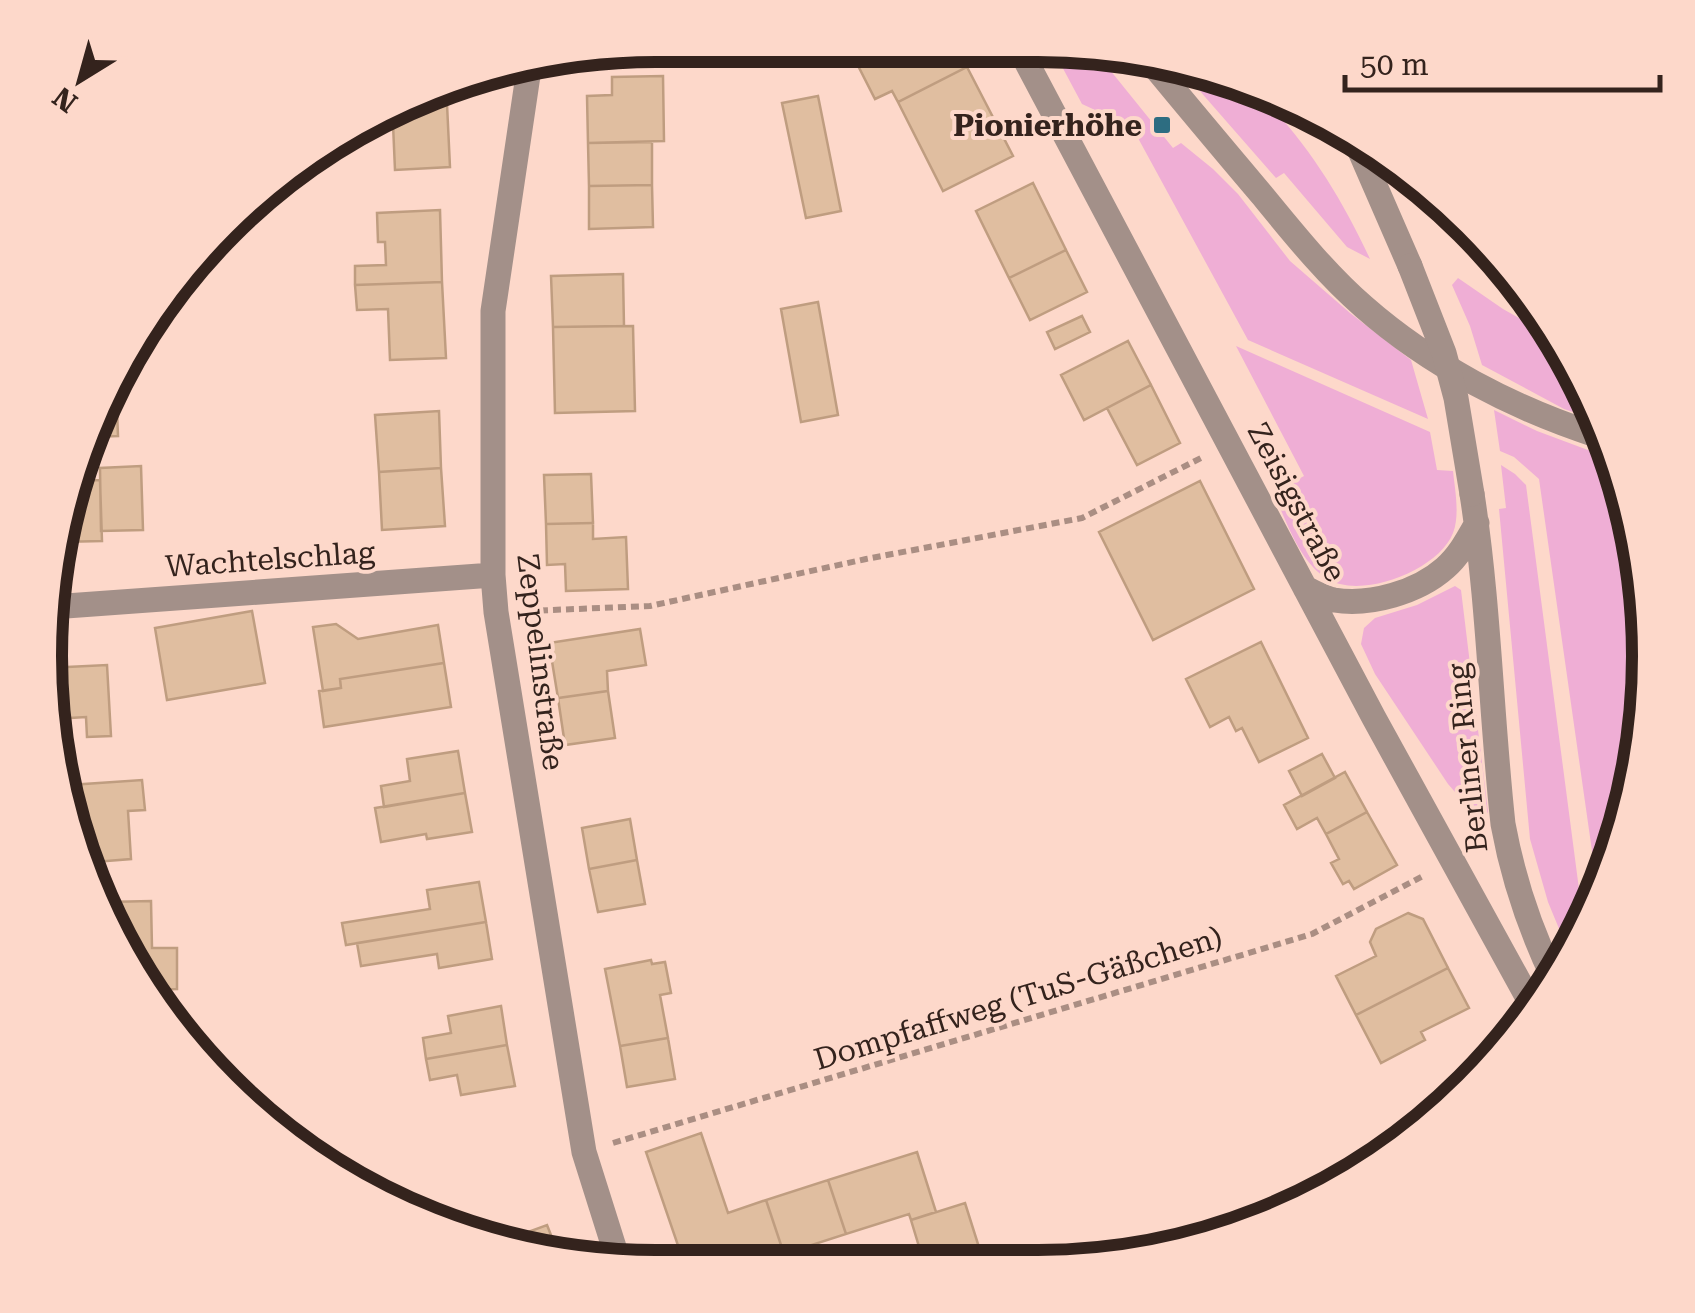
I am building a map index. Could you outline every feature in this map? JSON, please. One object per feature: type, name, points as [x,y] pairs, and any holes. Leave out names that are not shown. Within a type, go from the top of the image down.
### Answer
[{"type":"street","name":"Zeisigstraße","points":[[1027,62],[1305,588],[1526,995]]},
{"type":"street","points":[[1163,76],[1306,248],[1364,307],[1401,337],[1464,377],[1510,401],[1588,432]]},
{"type":"street","name":"Zeppelinstraße","points":[[528,77],[494,311],[493,575],[584,1152],[614,1249]]},
{"type":"street","name":"Berliner Ring","points":[[1364,160],[1444,353],[1456,398],[1486,598],[1503,824],[1524,911],[1547,963]]},
{"type":"street","points":[[1305,588],[1334,600],[1386,597],[1411,588],[1445,568],[1477,523]]},
{"type":"street","name":"Wachtelschlag","points":[[65,606],[493,575]]},
{"type":"path","points":[[496,612],[650,606],[866,558],[1082,518],[1228,444]]},
{"type":"path","name":"Dompfaffweg (TuS-Gäßchen)","points":[[584,1152],[1312,934],[1453,861]]},
{"type":"shaded area","points":[[1060,63],[1108,67],[1173,148],[1181,143],[1238,194],[1290,261],[1411,360],[1428,419],[1248,340],[1132,127],[1082,104]]},
{"type":"shaded area","points":[[1193,83],[1275,112],[1339,199],[1370,259],[1347,247],[1284,173],[1276,178]]},
{"type":"shaded area","points":[[1458,278],[1531,325],[1580,414],[1482,365],[1452,285]]},
{"type":"shaded area","points":[[1236,346],[1430,432],[1437,470],[1453,471],[1456,502],[1453,533],[1432,559],[1397,578],[1358,586],[1341,584],[1316,570],[1294,539],[1273,493],[1304,476]]},
{"type":"shaded area","points":[[1494,410],[1596,453],[1621,541],[1631,618],[1631,695],[1621,772],[1594,865],[1539,479],[1514,457],[1500,451]]},
{"type":"shaded area","points":[[1501,465],[1526,485],[1580,899],[1562,936],[1530,839],[1499,509],[1506,508]]},
{"type":"shaded area","points":[[1455,586],[1461,590],[1488,812],[1484,818],[1476,816],[1448,784],[1375,674],[1361,644],[1364,628],[1375,618],[1417,605]]},
{"type":"building","points":[[856,62],[965,62],[967,67],[898,102],[892,91],[875,99]]},
{"type":"building","points":[[967,67],[1013,156],[943,191],[898,102]]},
{"type":"building","points":[[663,76],[664,141],[588,143],[587,96],[612,95],[612,77]]},
{"type":"building","points":[[818,96],[841,211],[806,218],[782,103]]},
{"type":"building","points":[[447,104],[450,167],[395,170],[393,125]]},
{"type":"building","points":[[652,142],[652,185],[589,186],[588,143]]},
{"type":"building","points":[[1033,183],[1066,250],[1009,278],[976,211]]},
{"type":"building","points":[[652,185],[653,227],[589,229],[589,186]]},
{"type":"building","points":[[440,210],[442,282],[355,285],[355,266],[386,265],[385,242],[378,242],[377,213]]},
{"type":"building","points":[[1066,250],[1087,292],[1030,320],[1009,278]]},
{"type":"building","points":[[623,274],[624,326],[553,327],[551,276]]},
{"type":"building","points":[[442,282],[446,358],[390,360],[388,309],[357,310],[355,285]]},
{"type":"building","points":[[818,302],[838,415],[801,422],[781,309]]},
{"type":"building","points":[[1082,316],[1090,332],[1055,349],[1047,332]]},
{"type":"building","points":[[633,326],[635,411],[555,413],[553,327]]},
{"type":"building","points":[[1128,341],[1151,385],[1084,420],[1061,375]]},
{"type":"building","points":[[1151,385],[1180,443],[1137,465],[1107,408]]},
{"type":"building","points":[[117,410],[117,410],[118,436],[105,436]]},
{"type":"building","points":[[439,411],[441,468],[379,472],[375,415]]},
{"type":"building","points":[[141,466],[143,530],[101,531],[100,468]]},
{"type":"building","points":[[441,468],[445,526],[382,530],[379,472]]},
{"type":"building","points":[[591,474],[593,523],[546,524],[544,475]]},
{"type":"building","points":[[90,480],[100,480],[102,541],[74,542],[83,503]]},
{"type":"building","points":[[1200,481],[1254,589],[1153,640],[1099,532]]},
{"type":"building","points":[[593,523],[593,539],[626,537],[628,589],[566,591],[565,564],[547,565],[546,524]]},
{"type":"building","points":[[252,611],[265,683],[167,700],[155,628]]},
{"type":"building","points":[[336,624],[358,639],[438,625],[444,663],[340,679],[341,688],[323,691],[313,627]]},
{"type":"building","points":[[640,629],[646,665],[607,671],[608,691],[558,698],[549,643]]},
{"type":"building","points":[[1261,642],[1308,738],[1259,762],[1242,728],[1236,731],[1229,717],[1210,727],[1186,679]]},
{"type":"building","points":[[444,663],[451,707],[324,727],[319,691],[341,688],[340,679]]},
{"type":"building","points":[[107,665],[111,736],[87,737],[86,717],[70,718],[69,741],[63,667]]},
{"type":"building","points":[[608,691],[615,738],[565,745],[558,698]]},
{"type":"building","points":[[458,751],[465,793],[384,807],[381,786],[410,781],[407,759]]},
{"type":"building","points":[[1322,754],[1335,778],[1302,796],[1289,771]]},
{"type":"building","points":[[1345,772],[1367,812],[1326,834],[1317,818],[1297,829],[1284,805]]},
{"type":"building","points":[[142,780],[145,810],[128,811],[131,859],[100,862],[77,785]]},
{"type":"building","points":[[465,793],[472,832],[427,839],[426,834],[381,842],[375,808]]},
{"type":"building","points":[[1367,812],[1397,865],[1354,889],[1349,881],[1343,884],[1331,863],[1339,859],[1326,834]]},
{"type":"building","points":[[630,819],[637,860],[589,869],[582,828]]},
{"type":"building","points":[[637,860],[645,904],[598,912],[589,869]]},
{"type":"building","points":[[479,882],[486,922],[346,945],[342,923],[430,909],[427,890]]},
{"type":"building","points":[[151,901],[152,948],[177,948],[177,989],[163,987],[116,902]]},
{"type":"building","points":[[1408,913],[1423,919],[1448,968],[1356,1015],[1336,976],[1376,956],[1370,942],[1376,929]]},
{"type":"building","points":[[486,922],[492,959],[439,968],[437,954],[361,966],[357,943]]},
{"type":"building","points":[[651,960],[652,964],[665,962],[671,993],[660,995],[668,1038],[620,1046],[605,969]]},
{"type":"building","points":[[1448,968],[1469,1008],[1421,1032],[1425,1040],[1381,1063],[1356,1015]]},
{"type":"building","points":[[501,1006],[507,1045],[426,1059],[423,1038],[451,1033],[448,1016]]},
{"type":"building","points":[[668,1038],[675,1079],[627,1087],[620,1046]]},
{"type":"building","points":[[507,1045],[515,1086],[461,1095],[457,1075],[430,1080],[426,1059]]},
{"type":"building","points":[[701,1133],[728,1213],[766,1200],[783,1250],[680,1250],[646,1152]]},
{"type":"building","points":[[917,1152],[936,1212],[911,1220],[909,1214],[846,1234],[828,1180]]},
{"type":"building","points":[[828,1180],[846,1234],[796,1250],[783,1250],[766,1200]]},
{"type":"building","points":[[965,1203],[980,1250],[920,1250],[911,1220]]},
{"type":"building","points":[[547,1225],[553,1241],[541,1239],[522,1234]]},
{"type":"place","name":"Pionierhöhe","points":[[1162,125]]}]
